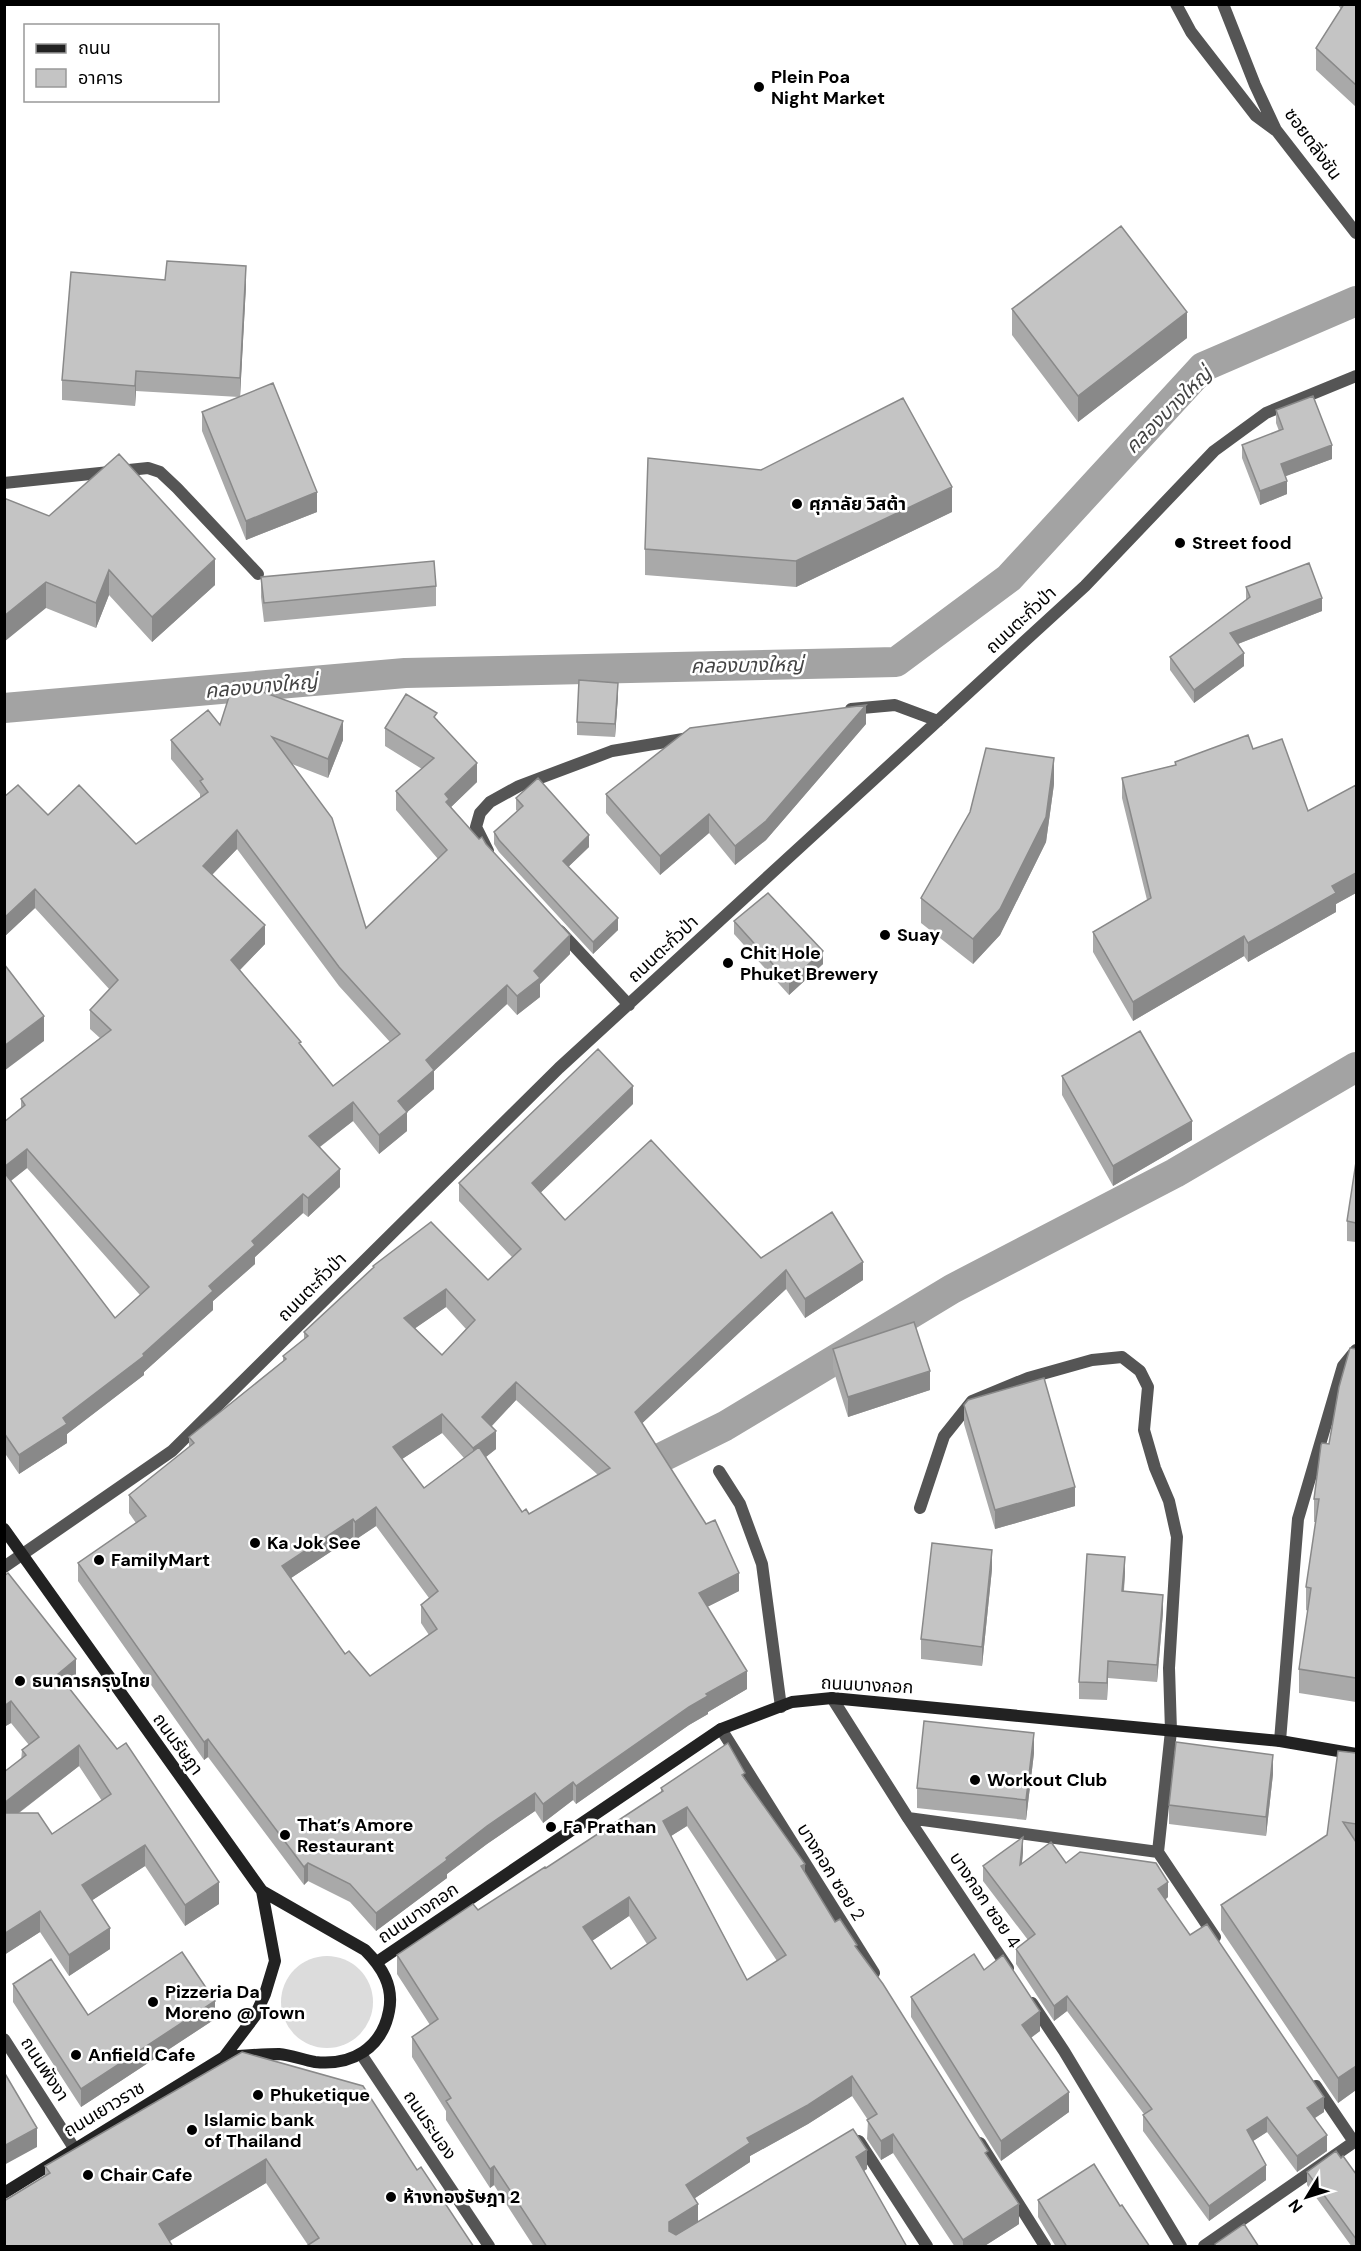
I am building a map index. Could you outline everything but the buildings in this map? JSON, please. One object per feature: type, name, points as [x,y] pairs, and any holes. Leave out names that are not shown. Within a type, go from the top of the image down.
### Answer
[{"type":"main road","name":"ถนนรัษฎา","points":[[4,1529],[262,1891]]},
{"type":"main road","name":"ถนนบางกอก","points":[[377,1962],[721,1729],[792,1702],[832,1698],[1280,1741],[1356,1754]]},
{"type":"main road","points":[[224,2057],[281,2054],[314,2061],[338,2062],[361,2054],[377,2040],[387,2022],[391,2001],[387,1980],[377,1962],[365,1950],[262,1891]]},
{"type":"main road","points":[[224,2057],[255,2016],[266,1994],[275,1961],[262,1891]]},
{"type":"main road","name":"ถนนเยาวราช","points":[[4,2193],[224,2057]]},
{"type":"street","points":[[1176,4],[1191,32],[1256,116],[1276,130]]},
{"type":"street","name":"ซอยตลิ่งชัน","points":[[1223,4],[1255,85],[1276,130],[1356,233]]},
{"type":"street","name":"ถนนตะกั่วป่า","points":[[4,1567],[172,1451],[559,1068],[1085,586],[1214,451],[1266,413],[1356,376]]},
{"type":"street","points":[[4,483],[148,468],[160,472],[258,574]]},
{"type":"street","points":[[834,712],[868,706],[895,705],[938,721]]},
{"type":"street","points":[[492,857],[476,827],[480,813],[490,802],[519,786],[612,751],[706,735]]},
{"type":"street","points":[[548,918],[629,1005]]},
{"type":"street","points":[[1280,1741],[1298,1519],[1343,1366],[1356,1350]]},
{"type":"street","points":[[920,1508],[944,1437],[972,1401],[1028,1378],[1092,1360],[1122,1357],[1140,1371],[1148,1387],[1144,1430],[1155,1468],[1169,1501],[1176,1537],[1169,1668],[1171,1731],[1158,1852],[1223,1949]]},
{"type":"street","points":[[719,1471],[740,1504],[762,1564],[781,1707]]},
{"type":"street","name":"บางกอก ซอย 4","points":[[832,1698],[908,1818],[1012,1974]]},
{"type":"street","name":"บางกอก ซอย 2","points":[[721,1729],[880,1984]]},
{"type":"street","points":[[908,1818],[1158,1852]]},
{"type":"street","points":[[1025,1993],[1064,2051],[1181,2247]]},
{"type":"street","name":"ถนนพังงา","points":[[4,2039],[74,2148]]},
{"type":"street","name":"ถนนระนอง","points":[[361,2054],[489,2247]]},
{"type":"street","points":[[1204,2247],[1354,2142],[1308,2074]]},
{"type":"street","points":[[975,2136],[1045,2247]]},
{"type":"street","points":[[846,2143],[856,2137],[927,2247]]},
{"type":"shaded area","points":[[327,1956],[345,1960],[359,1970],[369,1984],[373,2002],[369,2020],[359,2034],[345,2044],[327,2048],[309,2044],[295,2034],[285,2020],[281,2002],[285,1984],[295,1970],[309,1960]]},
{"type":"waterway","name":"คลองบางใหญ่","points":[[4,708],[405,673],[896,662],[1009,578],[1203,367],[1356,301]]},
{"type":"waterway","points":[[626,1475],[725,1426],[952,1289],[1175,1173],[1356,1067]]},
{"type":"place","name":"Plein Poa Night Market","points":[[759,87]]},
{"type":"place","name":"ศุภาลัย วิสต้า","points":[[797,504]]},
{"type":"place","name":"Street food","points":[[1180,543]]},
{"type":"place","name":"Suay","points":[[885,935]]},
{"type":"place","name":"Chit Hole Phuket Brewery","points":[[728,963]]},
{"type":"place","name":"Ka Jok See","points":[[255,1543]]},
{"type":"place","name":"FamilyMart","points":[[99,1560]]},
{"type":"place","name":"ธนาคารกรุงไทย","points":[[20,1681]]},
{"type":"place","name":"Workout Club","points":[[975,1780]]},
{"type":"place","name":"Fa Prathan","points":[[551,1827]]},
{"type":"place","name":"That’s Amore Restaurant","points":[[285,1835]]},
{"type":"place","name":"Pizzeria Da Moreno @ Town","points":[[153,2002]]},
{"type":"place","name":"Anfield Cafe","points":[[76,2055]]},
{"type":"place","name":"Phuketique","points":[[258,2095]]},
{"type":"place","name":"Islamic bank of Thailand","points":[[192,2130]]},
{"type":"place","name":"Chair Cafe","points":[[88,2175]]},
{"type":"place","name":"ห้างทองรัษฎา 2","points":[[391,2197]]}]
